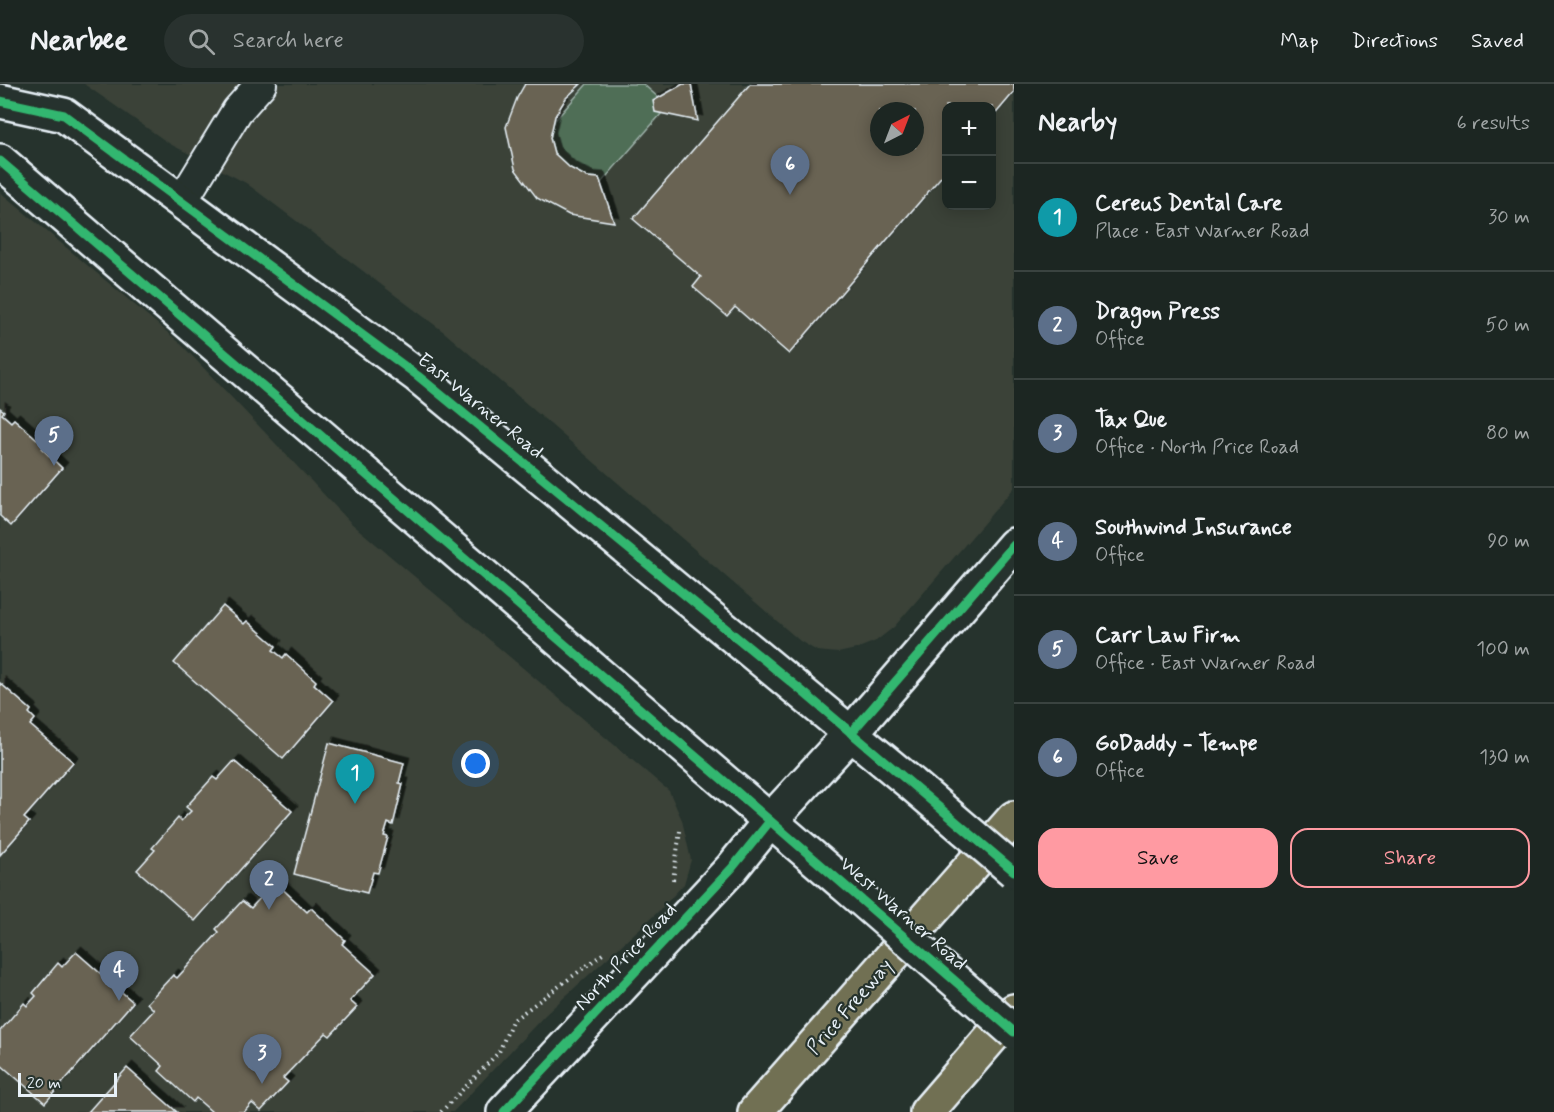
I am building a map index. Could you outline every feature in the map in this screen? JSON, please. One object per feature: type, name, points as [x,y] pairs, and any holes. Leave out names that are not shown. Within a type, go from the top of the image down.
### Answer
[{"type":"highway","name":"Price Freeway","points":[[756,1112],[1014,818]]},
{"type":"highway","points":[[927,1112],[1014,1011]]},
{"type":"main road","points":[[30,84],[64,115]]},
{"type":"main road","name":"East Warner Road","points":[[0,101],[64,115],[418,376],[851,733],[1014,871]]},
{"type":"main road","points":[[0,162],[770,821]]},
{"type":"main road","name":"North Price Road","points":[[504,1112],[732,868],[770,821],[851,733],[1014,545]]},
{"type":"main road","name":"West Warner Road","points":[[770,821],[1014,1032]]},
{"type":"street","points":[[182,201],[237,111],[261,84]]},
{"type":"path","points":[[667,888],[674,879],[680,831]]},
{"type":"path","points":[[441,1112],[499,1052],[512,1021],[606,951]]},
{"type":"shaded area","points":[[84,84],[1014,84],[1014,488],[894,627],[876,641],[856,649],[838,653],[817,651],[800,641],[444,332],[246,183],[170,144]]},
{"type":"shaded area","points":[[0,192],[179,342],[351,523],[669,791],[682,820],[691,860],[684,884],[660,910],[545,1015],[453,1112],[0,1112]]},
{"type":"green space","points":[[587,84],[643,84],[668,106],[593,192],[536,142]]},
{"type":"building","points":[[525,84],[581,84],[566,98],[555,116],[550,138],[554,153],[570,168],[587,177],[599,178],[614,222],[569,215],[537,198],[515,169],[506,127]]},
{"type":"building","points":[[683,84],[691,84],[698,121],[655,112],[653,101]]},
{"type":"building","points":[[750,84],[1014,84],[1014,92],[996,113],[996,102],[942,102],[942,176],[789,354],[735,307],[727,316],[693,287],[701,277],[633,219]]},
{"type":"building","points":[[0,408],[4,411],[2,414],[11,422],[14,419],[45,446],[42,449],[62,468],[11,526],[0,516]]},
{"type":"building","points":[[223,606],[244,624],[247,621],[276,646],[273,650],[283,658],[286,654],[316,681],[314,684],[333,701],[283,759],[174,663]]},
{"type":"building","points":[[0,683],[31,710],[29,713],[35,719],[30,725],[73,762],[24,818],[29,822],[0,855]]},
{"type":"building","points":[[329,743],[404,763],[399,783],[403,784],[393,825],[388,823],[384,836],[388,837],[378,873],[373,872],[367,893],[294,874]]},
{"type":"building","points":[[234,761],[292,811],[195,921],[137,870],[155,850],[152,848],[178,818],[181,821],[191,811],[186,807],[213,777],[217,780]]},
{"type":"building","points":[[275,882],[307,912],[311,908],[345,940],[342,944],[375,974],[350,1001],[357,1007],[330,1036],[326,1033],[283,1078],[288,1082],[261,1111],[252,1103],[244,1112],[212,1112],[196,1098],[193,1102],[159,1071],[163,1066],[130,1036],[154,1010],[147,1003],[173,975],[177,978],[219,932],[216,929],[242,901],[251,908]]},
{"type":"building","points":[[76,952],[133,1002],[45,1103],[0,1064],[0,1031],[24,1003],[27,1006],[36,996],[33,993],[58,963],[62,967]]},
{"type":"building","points":[[127,1068],[177,1112],[88,1112]]},
{"type":"cycle path","points":[[0,101],[64,115],[418,376],[802,691],[1014,871]]},
{"type":"cycle path","points":[[0,161],[1014,1032]]},
{"type":"cycle path","points":[[851,733],[1014,545]]},
{"type":"cycle path","points":[[504,1112],[732,868],[770,821]]},
{"type":"place","name":"GoDaddy - Tempe","points":[[790,195]]},
{"type":"place","name":"Carr Law Firm","points":[[54,466]]},
{"type":"place","name":"Cereus Dental Care","points":[[355,804]]},
{"type":"place","name":"Dragon Press","points":[[269,910]]},
{"type":"place","name":"Southwind Insurance","points":[[119,1001]]},
{"type":"place","name":"Tax Que","points":[[262,1084]]}]
